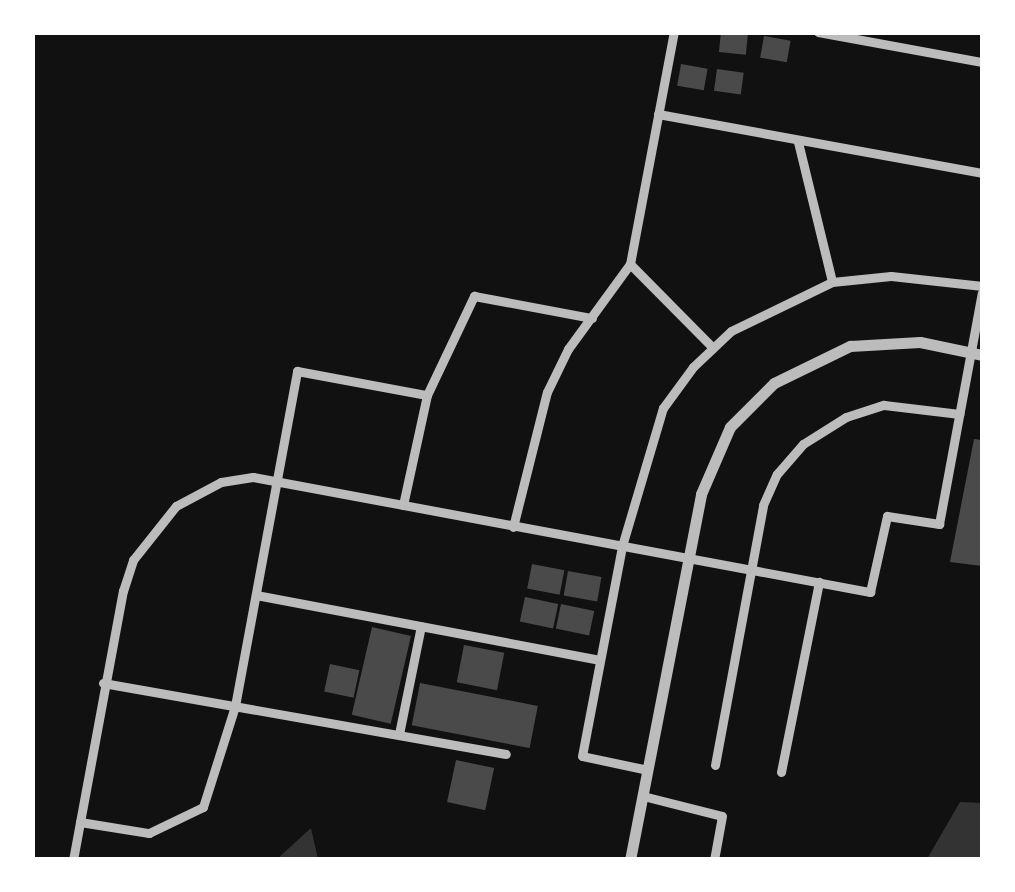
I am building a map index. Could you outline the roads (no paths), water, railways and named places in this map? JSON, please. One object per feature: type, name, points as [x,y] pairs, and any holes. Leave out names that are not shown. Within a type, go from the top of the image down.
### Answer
[{"type":"street","points":[[513,527],[548,392],[630,264],[674,32]]},
{"type":"street","points":[[818,32],[982,62]]},
{"type":"street","points":[[658,114],[982,174]]},
{"type":"street","points":[[798,142],[832,282]]},
{"type":"street","points":[[630,264],[712,348]]},
{"type":"street","points":[[72,860],[122,591],[156,526],[176,506],[221,482],[277,481],[513,527],[622,546],[688,558],[753,568],[870,592],[887,516],[940,524],[959,414],[977,354],[982,289],[891,276],[832,282],[776,304],[712,348],[664,408],[622,546],[582,756],[648,770]]},
{"type":"street","points":[[403,506],[428,395],[474,296],[592,318]]},
{"type":"street","points":[[630,860],[688,558],[715,452],[730,427],[774,383],[832,352],[871,342],[920,342],[977,354]]},
{"type":"street","points":[[80,822],[149,833],[203,807],[235,706],[297,370],[428,395]]},
{"type":"street","points":[[715,765],[763,505],[777,474],[803,444],[846,417],[884,405],[959,414]]},
{"type":"street","points":[[781,772],[819,582]]},
{"type":"street","points":[[256,595],[600,660]]},
{"type":"street","points":[[399,734],[421,626]]},
{"type":"street","points":[[103,683],[506,754]]},
{"type":"street","points":[[643,796],[722,816],[714,860]]}]
